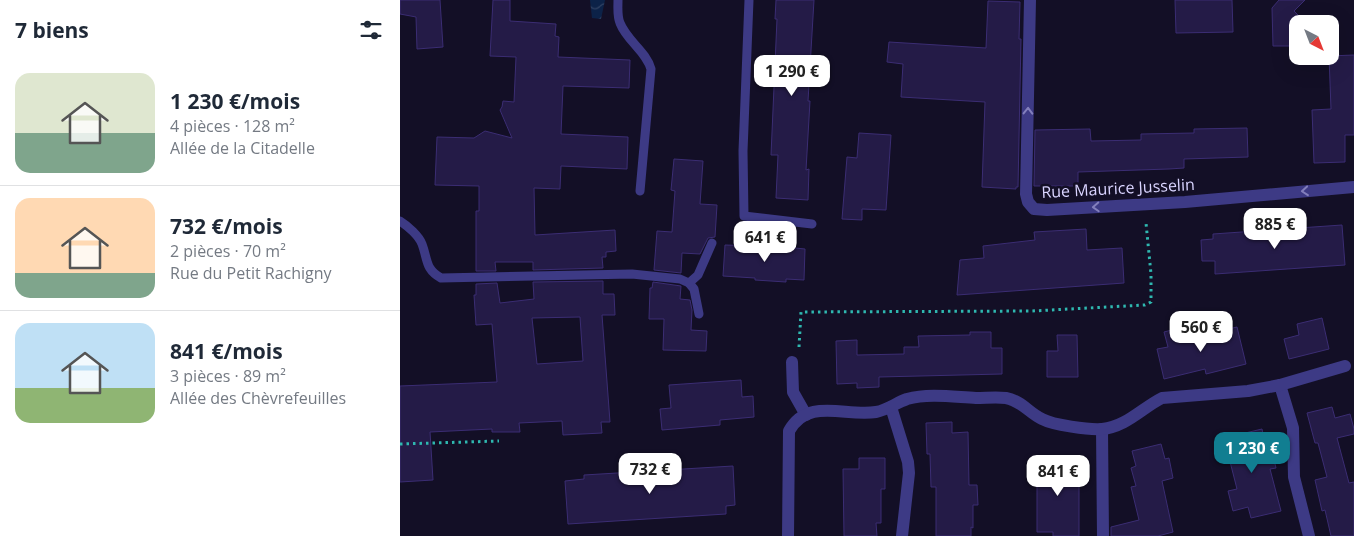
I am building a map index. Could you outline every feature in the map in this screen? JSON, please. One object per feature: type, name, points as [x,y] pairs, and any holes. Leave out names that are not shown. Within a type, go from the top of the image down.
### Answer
[{"type":"street","name":"Rue Maurice Jusselin","points":[[1030,0],[1026,194],[1028,202],[1034,209],[1047,210],[1145,204],[1354,187]]},
{"type":"street","points":[[792,362],[793,392],[802,416]]},
{"type":"street","points":[[788,536],[788,431],[793,423],[811,412],[875,412],[906,400],[923,396],[1006,398],[1020,403],[1042,419],[1060,424],[1102,429],[1136,417],[1151,404],[1162,398],[1248,391],[1280,385],[1346,366]]},
{"type":"street","points":[[1280,385],[1292,428],[1294,478],[1309,536]]},
{"type":"street","points":[[891,407],[908,462],[909,473],[902,536]]},
{"type":"street","points":[[1102,429],[1103,536]]},
{"type":"lane","points":[[618,0],[618,14],[621,25],[649,61],[651,69],[640,191]]},
{"type":"lane","points":[[749,0],[743,151],[744,216],[812,224]]},
{"type":"lane","points":[[400,222],[406,225],[422,242],[428,266],[433,273],[441,278],[632,274],[680,279],[694,289],[699,314]]},
{"type":"lane","points":[[688,283],[698,275],[712,243]]},
{"type":"path","points":[[792,362],[799,356],[801,312],[1032,311],[1145,306],[1151,302],[1151,274],[1145,204]]},
{"type":"path","points":[[400,444],[499,441]]},
{"type":"water","points":[[590,0],[605,0],[601,19],[592,18]]},
{"type":"building","points":[[400,0],[440,0],[443,47],[417,49],[416,17],[400,14]]},
{"type":"building","points":[[493,0],[510,0],[510,21],[556,24],[555,36],[559,37],[558,57],[630,60],[629,88],[563,86],[561,134],[628,137],[627,169],[561,166],[560,189],[534,188],[535,235],[615,230],[616,251],[606,252],[606,257],[602,257],[603,268],[533,270],[533,262],[495,262],[496,271],[476,271],[476,211],[479,211],[479,186],[435,185],[437,137],[474,138],[485,131],[512,138],[500,110],[503,101],[514,102],[516,57],[490,56]]},
{"type":"building","points":[[776,0],[814,0],[808,101],[810,101],[806,170],[809,169],[808,200],[776,198],[778,155],[771,155],[777,19],[775,19]]},
{"type":"building","points":[[1175,0],[1232,0],[1233,32],[1176,33]]},
{"type":"building","points":[[1279,0],[1305,0],[1294,11],[1298,15],[1289,15],[1289,46],[1273,46],[1272,8]]},
{"type":"building","points":[[988,1],[1020,2],[1018,187],[1016,189],[982,187],[985,102],[901,97],[903,64],[887,62],[889,42],[986,48]]},
{"type":"building","points":[[1354,55],[1354,135],[1345,135],[1345,162],[1314,163],[1312,110],[1331,109],[1329,65],[1339,65],[1339,56]]},
{"type":"building","points":[[1247,128],[1248,157],[1184,159],[1184,168],[1078,172],[1078,186],[1034,186],[1035,130],[1090,129],[1091,141],[1141,140],[1141,134],[1194,133],[1194,129]]},
{"type":"building","points":[[859,133],[891,135],[886,210],[862,209],[862,220],[842,219],[847,157],[857,158]]},
{"type":"building","points":[[674,159],[703,161],[700,204],[717,205],[715,237],[708,238],[700,254],[682,253],[681,273],[654,270],[657,231],[672,232],[675,191],[671,190]]},
{"type":"building","points":[[1342,225],[1345,265],[1215,274],[1215,261],[1202,261],[1201,240],[1213,239],[1213,234]]},
{"type":"building","points":[[1086,229],[1087,250],[1122,248],[1124,283],[957,295],[960,260],[984,258],[983,246],[1035,240],[1034,232]]},
{"type":"building","points":[[756,244],[805,249],[804,280],[786,279],[786,282],[723,276],[725,245],[756,246]]},
{"type":"building","points":[[603,281],[603,294],[614,294],[615,315],[602,315],[610,422],[601,422],[602,433],[563,435],[562,421],[519,423],[520,432],[492,432],[492,429],[430,432],[433,480],[400,482],[400,386],[497,382],[492,324],[476,325],[474,295],[476,295],[476,284],[497,283],[500,303],[534,299],[533,282]],"holes":[[[580,317],[583,361],[537,364],[532,318]]]},
{"type":"building","points":[[653,282],[681,286],[680,299],[690,300],[692,310],[691,330],[707,331],[706,351],[663,350],[664,319],[649,319],[650,288],[652,288]]},
{"type":"building","points":[[1322,318],[1329,349],[1289,359],[1284,339],[1299,335],[1297,324]]},
{"type":"building","points":[[1183,327],[1186,339],[1237,327],[1246,364],[1206,374],[1205,369],[1164,379],[1157,349],[1168,347],[1164,332]]},
{"type":"building","points":[[970,332],[991,332],[991,348],[1002,348],[1002,374],[879,377],[879,387],[857,388],[857,383],[837,384],[836,341],[857,340],[857,355],[904,354],[904,347],[919,347],[918,336],[970,335]]},
{"type":"building","points":[[1057,335],[1077,335],[1078,377],[1047,377],[1047,351],[1058,351]]},
{"type":"building","points":[[741,380],[742,397],[753,396],[754,417],[720,420],[720,425],[662,430],[660,409],[671,408],[669,385]]},
{"type":"building","points":[[1332,407],[1335,418],[1350,414],[1354,429],[1354,434],[1337,438],[1349,483],[1354,482],[1354,536],[1331,536],[1325,510],[1322,511],[1315,480],[1327,477],[1318,443],[1315,443],[1307,413]]},
{"type":"building","points":[[952,422],[952,433],[968,432],[969,485],[977,485],[978,505],[973,505],[971,536],[936,536],[936,487],[931,487],[930,454],[927,454],[926,423]]},
{"type":"building","points":[[1262,429],[1266,448],[1271,447],[1276,468],[1270,469],[1281,511],[1251,518],[1248,507],[1233,511],[1228,491],[1237,489],[1224,438]]},
{"type":"building","points":[[1161,444],[1165,459],[1169,458],[1173,478],[1162,481],[1173,532],[1158,536],[1111,536],[1111,527],[1139,520],[1131,487],[1136,486],[1131,468],[1136,466],[1132,451]]},
{"type":"building","points":[[859,458],[885,458],[885,489],[881,489],[881,523],[876,523],[877,536],[844,536],[843,469],[859,469]]},
{"type":"building","points":[[1075,458],[1076,478],[1079,477],[1079,536],[1053,536],[1053,532],[1037,532],[1037,459]]},
{"type":"building","points":[[733,466],[735,505],[726,506],[726,514],[568,524],[565,481],[584,479],[584,475]]}]
